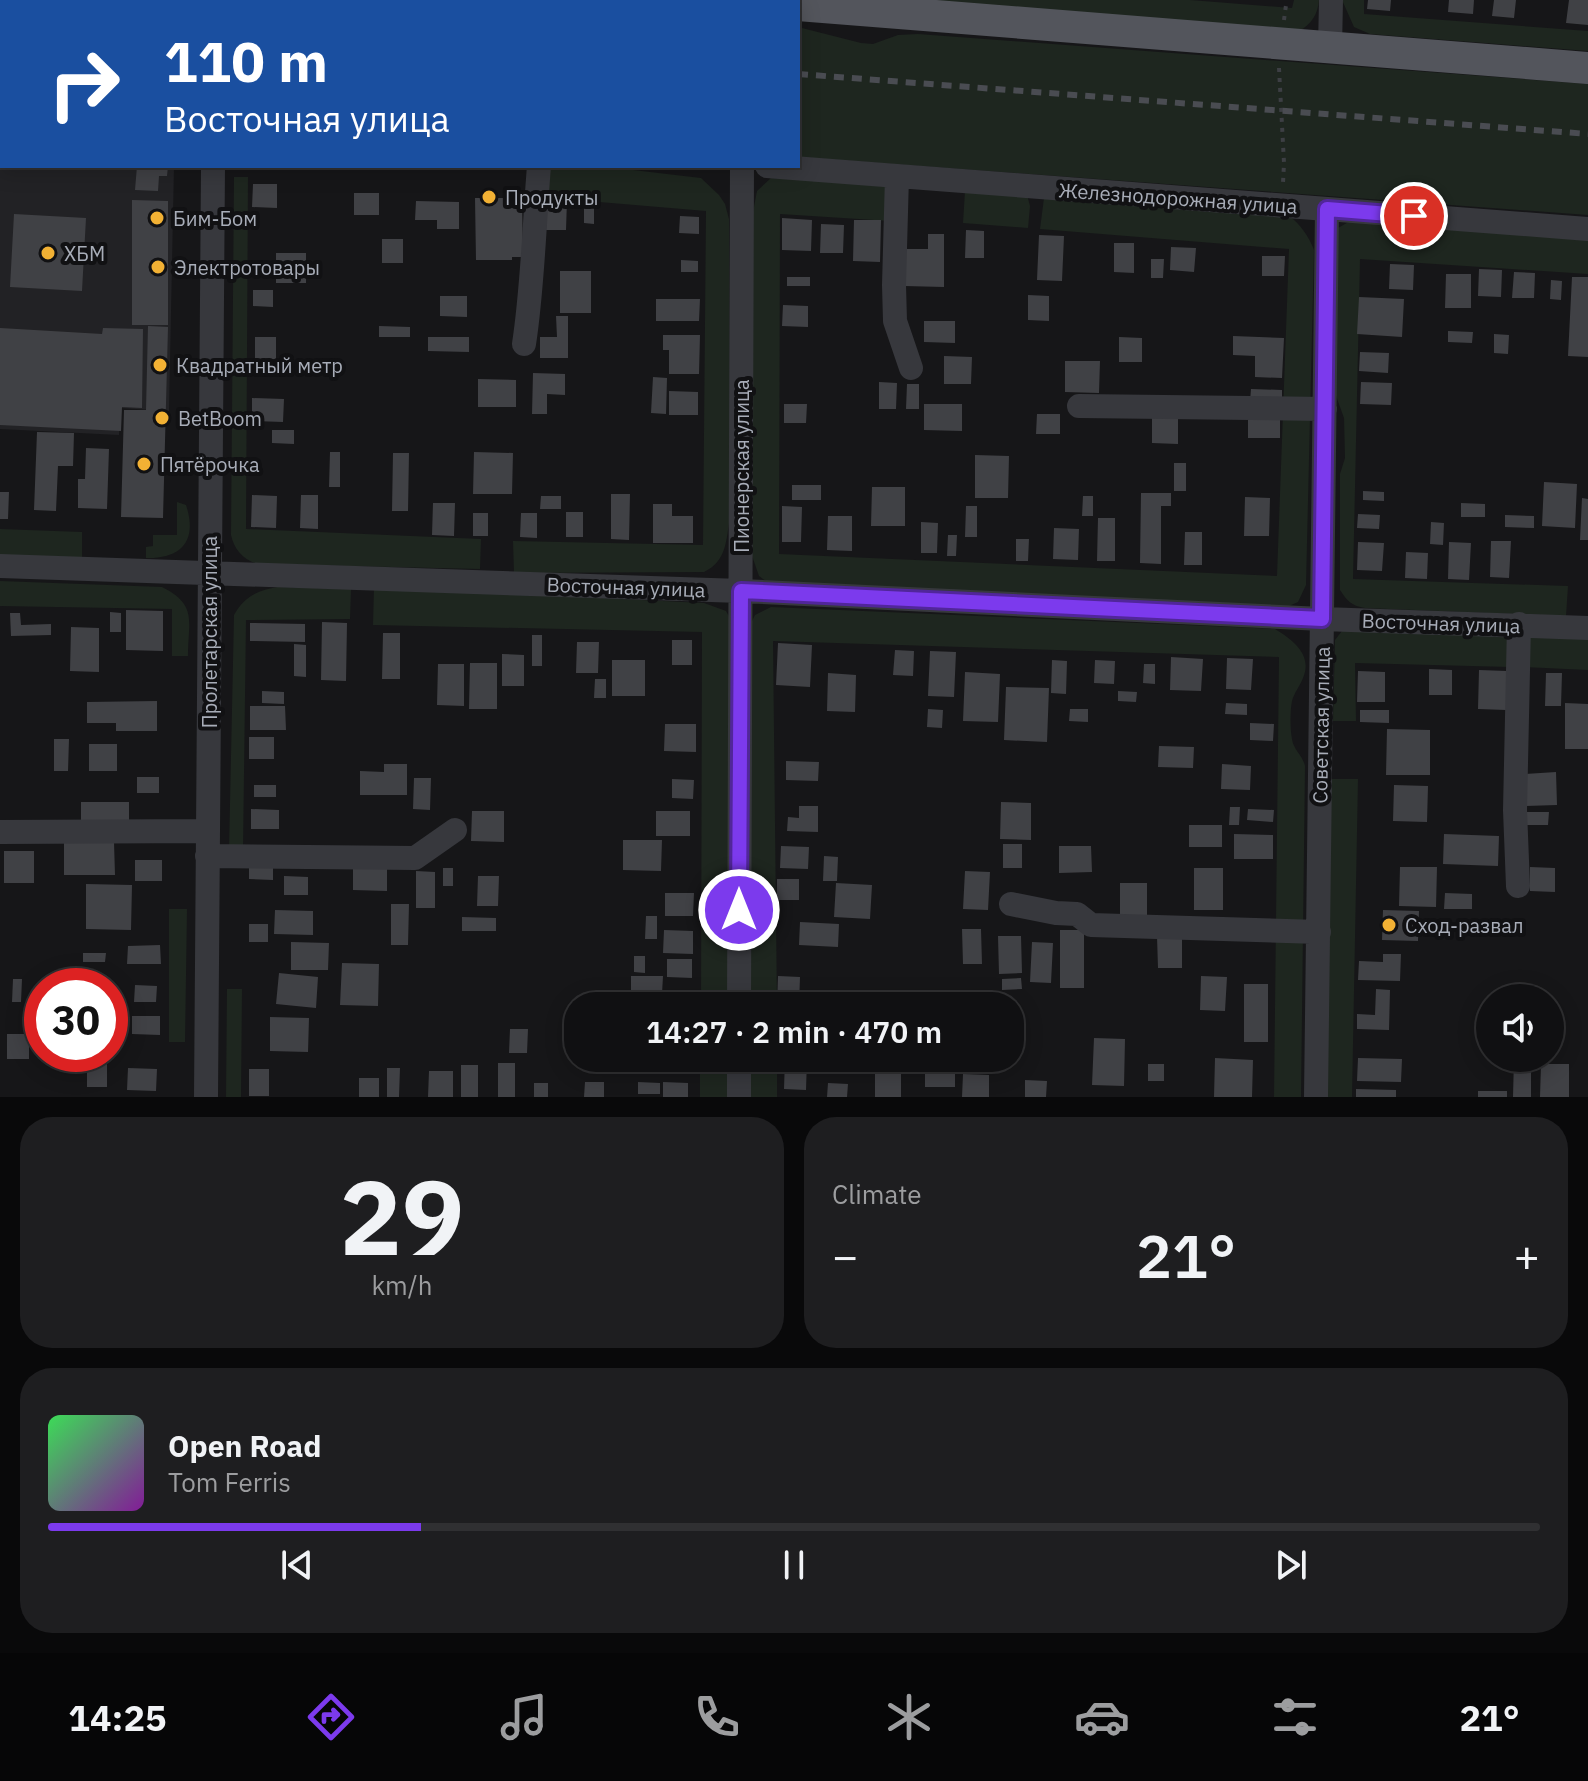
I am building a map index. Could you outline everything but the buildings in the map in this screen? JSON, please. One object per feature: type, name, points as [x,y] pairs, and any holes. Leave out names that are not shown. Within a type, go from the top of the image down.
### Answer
[{"type":"main road","points":[[800,5],[1588,68]]},
{"type":"street","points":[[1330,48],[1331,0]]},
{"type":"street","name":"Пролетарская улица","points":[[206,1097],[213,168]]},
{"type":"street","points":[[524,344],[532,289],[539,168]]},
{"type":"street","name":"Пионерская улица","points":[[739,992],[742,168]]},
{"type":"street","name":"Железнодорожная улица","points":[[793,168],[1588,229]]},
{"type":"street","points":[[897,176],[895,321],[911,368]]},
{"type":"street","name":"Советская улица","points":[[1316,1097],[1327,209]]},
{"type":"street","points":[[1079,406],[1325,409]]},
{"type":"street","name":"Восточная улица","points":[[0,566],[741,591],[1322,619],[1588,628]]},
{"type":"street","points":[[1518,886],[1515,810],[1519,624]]},
{"type":"street","points":[[207,856],[415,858],[455,830]]},
{"type":"street","points":[[0,832],[208,831]]},
{"type":"street","points":[[1011,904],[1077,914],[1091,925],[1319,932]]},
{"type":"street","points":[[739,1072],[739,1097]]},
{"type":"path","points":[[1281,206],[1284,163],[1279,110],[1280,45],[1286,5]]},
{"type":"shaded area","points":[[891,0],[1190,0],[1292,8],[1294,0],[1319,0],[1313,18],[1299,31]]},
{"type":"shaded area","points":[[1342,0],[1364,0],[1364,14],[1588,31],[1588,51],[1370,34],[1354,27]]},
{"type":"shaded area","points":[[800,28],[873,44],[898,35],[918,34],[1588,84],[1588,215],[800,157]]},
{"type":"shaded area","points":[[0,168],[174,168],[169,411],[120,408],[119,435],[0,429]]},
{"type":"shaded area","points":[[547,168],[616,168],[701,178],[725,204],[729,219],[730,517],[721,556],[704,572],[514,573],[513,541],[703,545],[706,211],[540,197]]},
{"type":"shaded area","points":[[234,177],[248,177],[246,529],[481,539],[480,569],[258,564],[244,557],[234,545],[231,535]]},
{"type":"shaded area","points":[[771,178],[893,183],[890,221],[780,214],[779,554],[1277,576],[1289,249],[1040,229],[1044,198],[1288,215],[1304,231],[1314,250],[1306,585],[1298,602],[1289,606],[767,582],[759,576],[751,553],[753,212],[757,191]]},
{"type":"shaded area","points":[[965,191],[1027,195],[1030,206],[1028,228],[963,223]]},
{"type":"shaded area","points":[[1352,220],[1588,236],[1588,274],[1360,259],[1353,579],[1568,586],[1566,616],[1365,608],[1350,602],[1340,590],[1340,474],[1345,458],[1344,418],[1335,393],[1338,228]]},
{"type":"shaded area","points":[[177,502],[186,505],[190,529],[188,538],[184,545],[169,555],[146,558],[146,547],[153,546],[153,535],[177,535]]},
{"type":"shaded area","points":[[0,529],[82,532],[82,558],[0,555]]},
{"type":"shaded area","points":[[0,581],[162,587],[181,600],[186,608],[188,656],[172,656],[172,609],[0,606]]},
{"type":"shaded area","points":[[278,587],[351,589],[350,619],[246,620],[243,851],[229,851],[234,615],[252,595]]},
{"type":"shaded area","points":[[374,587],[704,603],[726,611],[731,620],[734,992],[701,992],[702,632],[373,625]]},
{"type":"shaded area","points":[[771,607],[1275,629],[1294,643],[1305,662],[1303,678],[1292,701],[1290,720],[1293,743],[1305,766],[1301,1097],[1274,1097],[1279,657],[773,641],[777,992],[748,992],[750,625],[755,615]]},
{"type":"shaded area","points":[[1511,628],[1510,667],[1355,663],[1356,721],[1333,721],[1335,640],[1342,631]]},
{"type":"shaded area","points":[[1524,628],[1588,633],[1588,670],[1523,667]]},
{"type":"shaded area","points":[[1331,779],[1358,779],[1352,1097],[1326,1097]]},
{"type":"shaded area","points":[[169,909],[187,909],[185,1042],[169,1042]]},
{"type":"shaded area","points":[[227,989],[242,989],[241,1097],[226,1097]]},
{"type":"shaded area","points":[[700,1072],[734,1072],[733,1097],[700,1097]]},
{"type":"shaded area","points":[[747,1072],[777,1072],[777,1097],[747,1097]]},
{"type":"railway","points":[[800,74],[1588,134]]},
{"type":"place","name":"Продукты","points":[[489,197]]},
{"type":"place","name":"Бим-Бом","points":[[157,218]]},
{"type":"place","name":"ХБМ","points":[[48,253]]},
{"type":"place","name":"Электротовары","points":[[158,267]]},
{"type":"place","name":"Квадратный метр","points":[[160,365]]},
{"type":"place","name":"BetBoom","points":[[162,418]]},
{"type":"place","name":"Пятёрочка","points":[[144,464]]},
{"type":"place","name":"Сход-развал","points":[[1389,925]]},
{"type":"route","points":[[739,910],[741,591],[1322,619],[1327,209],[1414,216]]}]
